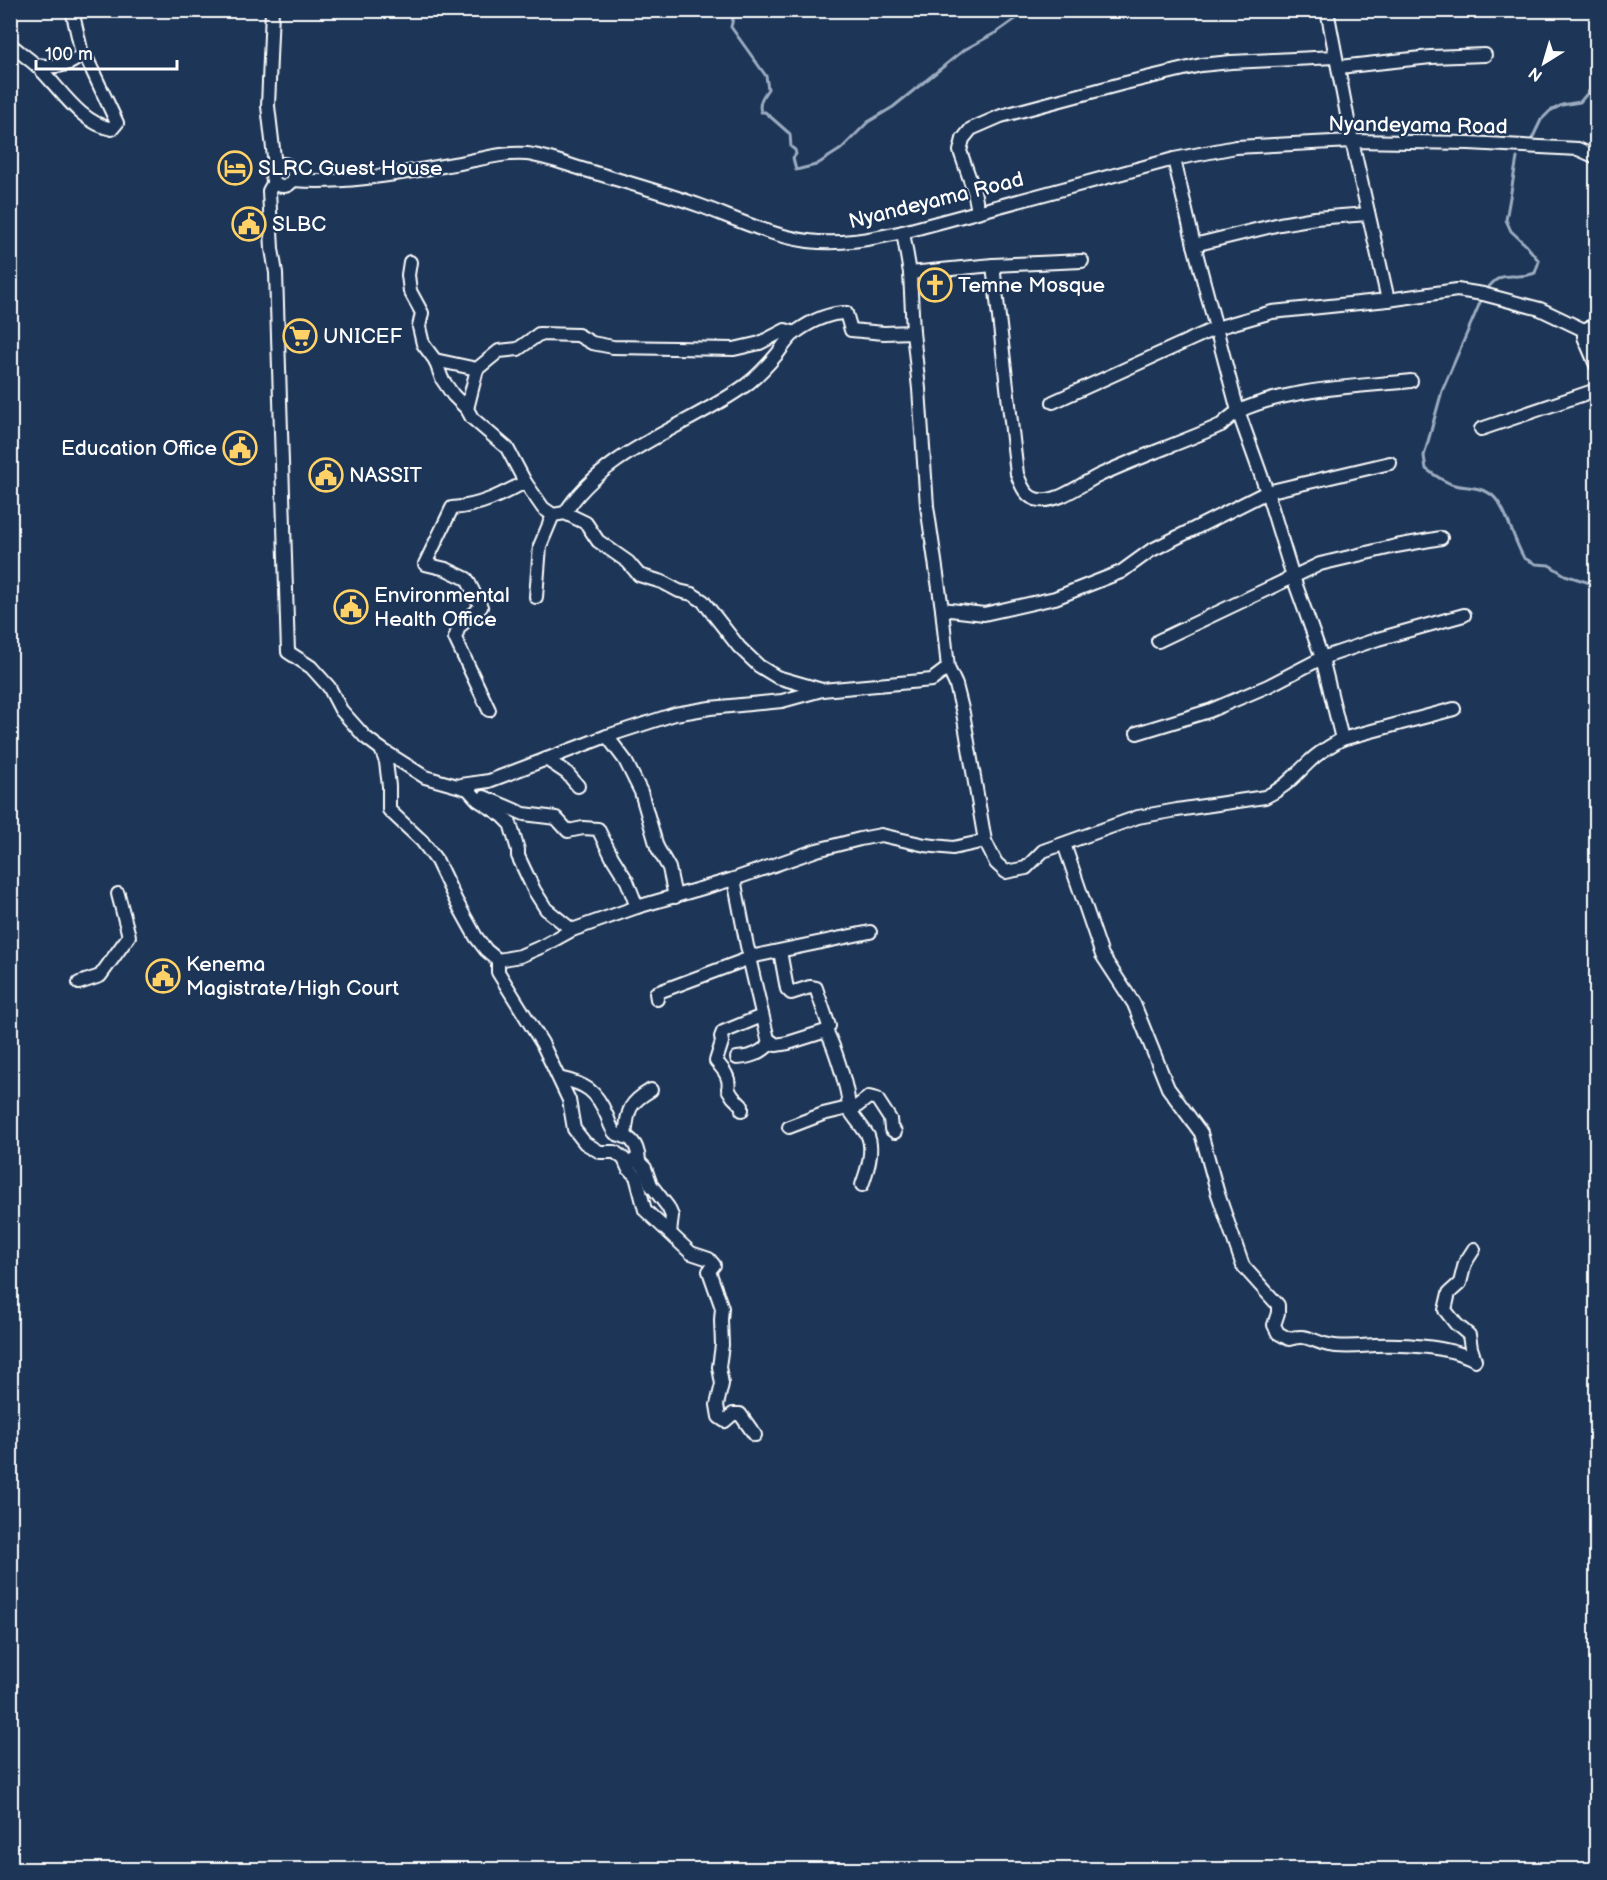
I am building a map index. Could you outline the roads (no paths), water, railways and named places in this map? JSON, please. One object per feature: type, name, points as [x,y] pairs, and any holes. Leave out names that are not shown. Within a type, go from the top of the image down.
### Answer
[{"type":"street","points":[[10,44],[37,65],[84,115],[100,126],[112,129],[117,123],[87,59],[82,54],[72,10]]},
{"type":"street","points":[[272,10],[268,106],[275,166],[271,174],[274,182],[286,186],[293,180],[294,171],[284,163],[275,166]]},
{"type":"street","points":[[1327,10],[1352,141],[1388,300]]},
{"type":"street","points":[[37,65],[58,67],[74,62],[82,54]]},
{"type":"street","points":[[978,211],[974,191],[960,151],[963,139],[971,129],[1001,116],[1201,65],[1231,62],[1337,62],[1485,55]]},
{"type":"street","name":"Nyandeyama Road","points":[[293,180],[349,179],[460,163],[499,154],[525,154],[548,158],[658,191],[784,237],[843,243],[903,232],[1174,159],[1236,147],[1352,141],[1469,142],[1578,149],[1596,157]]},
{"type":"street","points":[[1174,159],[1238,411],[1322,658],[1342,739]]},
{"type":"street","points":[[274,182],[269,191],[272,249],[276,273],[288,652],[311,667],[329,687],[342,710],[365,737],[424,777],[468,789],[524,814],[556,818],[568,831],[583,828],[598,829],[627,881],[637,907]]},
{"type":"street","points":[[1194,245],[1280,224],[1315,218],[1368,214]]},
{"type":"street","points":[[903,232],[910,273],[927,506],[948,668],[956,685],[963,712],[985,842],[996,863],[1006,872],[1026,868],[1043,851],[1137,817],[1265,797],[1278,791],[1311,760],[1342,739],[1454,709]]},
{"type":"street","points":[[910,273],[993,265],[1082,261]]},
{"type":"street","points":[[410,262],[408,275],[411,291],[422,313],[419,327],[423,344],[435,360],[442,379],[472,418],[507,448],[525,482],[543,508],[586,523],[598,541],[628,562],[639,575],[692,594],[703,601],[739,647],[759,666],[777,677],[822,690]]},
{"type":"street","points":[[993,265],[1017,474],[1021,487],[1029,496],[1038,500],[1055,498],[1098,476],[1221,425],[1238,411],[1274,399],[1302,393],[1411,381]]},
{"type":"street","points":[[1053,402],[1216,328],[1272,312],[1457,290],[1483,294],[1540,309],[1584,330]]},
{"type":"street","points":[[536,597],[540,546],[559,514],[575,496],[588,483],[621,459],[678,424],[720,404],[752,381],[795,333],[834,313],[846,313],[851,330],[884,333],[913,332]]},
{"type":"street","points":[[1584,330],[1596,324]]},
{"type":"street","points":[[467,409],[477,369],[499,351],[518,350],[539,334],[578,335],[592,343],[613,347],[734,349],[760,343],[785,330],[795,333]]},
{"type":"street","points":[[1584,330],[1584,337],[1596,365]]},
{"type":"street","points":[[435,360],[477,369]]},
{"type":"street","points":[[1481,429],[1596,390]]},
{"type":"street","points":[[942,609],[984,614],[1055,598],[1121,572],[1150,551],[1267,492],[1390,463]]},
{"type":"street","points":[[489,710],[454,638],[459,627],[481,607],[467,579],[446,569],[425,564],[453,508],[469,507],[489,501],[525,482]]},
{"type":"street","points":[[1158,641],[1320,564],[1348,556],[1441,538]]},
{"type":"street","points":[[1137,733],[1209,711],[1268,686],[1322,658],[1378,639],[1464,615]]},
{"type":"street","points":[[455,786],[489,781],[607,736],[675,714],[783,701],[822,690],[932,680],[948,668]]},
{"type":"street","points":[[607,736],[625,760],[641,792],[657,847],[669,868],[675,897]]},
{"type":"street","points":[[381,749],[386,762],[389,786],[388,810],[422,842],[437,861],[476,937],[498,960]]},
{"type":"street","points":[[564,753],[565,771]]},
{"type":"street","points":[[546,759],[565,771],[578,786]]},
{"type":"street","points":[[468,789],[478,800],[510,823],[518,856],[534,890],[546,909],[572,930]]},
{"type":"street","points":[[498,960],[520,956],[572,930],[637,907],[734,879],[817,850],[881,835],[925,845],[953,848],[985,842]]},
{"type":"street","points":[[1064,844],[1102,955],[1137,1011],[1168,1088],[1201,1134],[1218,1194],[1243,1266],[1278,1305],[1274,1325],[1278,1333],[1289,1339],[1299,1336],[1308,1337],[1329,1345],[1396,1345],[1436,1349],[1463,1353],[1475,1360],[1469,1335],[1445,1310],[1449,1293],[1460,1283],[1465,1263],[1474,1249]]},
{"type":"street","points":[[734,879],[762,1016],[768,1039],[777,1045],[826,1031],[829,1026],[816,988],[810,987],[791,993],[787,989],[780,951]]},
{"type":"street","points":[[79,983],[100,976],[129,936],[118,894]]},
{"type":"street","points":[[657,999],[656,993],[750,955],[755,956],[870,932]]},
{"type":"street","points":[[498,960],[498,972],[542,1043],[569,1100],[574,1128],[585,1143],[600,1152],[615,1152],[624,1159],[639,1162],[645,1168],[651,1185],[672,1216],[670,1233]]},
{"type":"street","points":[[742,1110],[742,1106],[728,1089],[729,1084],[725,1071],[716,1061],[722,1042],[721,1037],[723,1032],[762,1016]]},
{"type":"street","points":[[826,1031],[831,1039],[849,1103],[848,1108],[867,1134],[870,1143],[869,1164],[862,1185]]},
{"type":"street","points":[[737,1058],[751,1057],[764,1050],[772,1042]]},
{"type":"street","points":[[559,1078],[572,1081],[595,1093],[602,1102],[614,1132],[628,1137],[635,1145],[639,1162]]},
{"type":"street","points":[[625,1137],[626,1117],[632,1106],[639,1097],[651,1090]]},
{"type":"street","points":[[789,1127],[823,1114],[856,1107],[868,1097],[877,1099],[890,1119],[891,1128],[895,1132]]},
{"type":"street","points":[[624,1159],[628,1168],[636,1176],[645,1210],[691,1253],[709,1259],[714,1265],[709,1271],[722,1308],[722,1345],[719,1367],[722,1384],[717,1405],[719,1417],[724,1421],[733,1414],[740,1414],[755,1435]]},
{"type":"waterway","points":[[735,10],[731,27],[766,76],[768,89],[761,103],[761,112],[765,112],[790,134],[791,147],[796,154],[793,158],[796,170],[816,165],[841,149],[868,122],[893,107],[964,50],[997,32],[1028,10]]},
{"type":"waterway","points":[[1530,143],[1541,120],[1550,111],[1562,105],[1580,102],[1596,83]]},
{"type":"waterway","points":[[1485,292],[1491,284],[1502,277],[1535,273],[1539,261],[1511,231],[1506,220],[1517,158]]},
{"type":"waterway","points":[[1482,298],[1442,391],[1424,456],[1426,469],[1451,484],[1477,489],[1492,495],[1502,508],[1524,558],[1536,564],[1549,565],[1565,575],[1596,585]]},
{"type":"place","name":"SLRC Guest House","points":[[235,168]]},
{"type":"place","name":"SLBC","points":[[249,224]]},
{"type":"place","name":"Temne Mosque","points":[[935,285]]},
{"type":"place","name":"UNICEF","points":[[300,336]]},
{"type":"place","name":"Education Office","points":[[240,448]]},
{"type":"place","name":"NASSIT","points":[[326,475]]},
{"type":"place","name":"Environmental Health Office","points":[[351,607]]},
{"type":"place","name":"Kenema Magistrate/High Court","points":[[163,976]]}]
